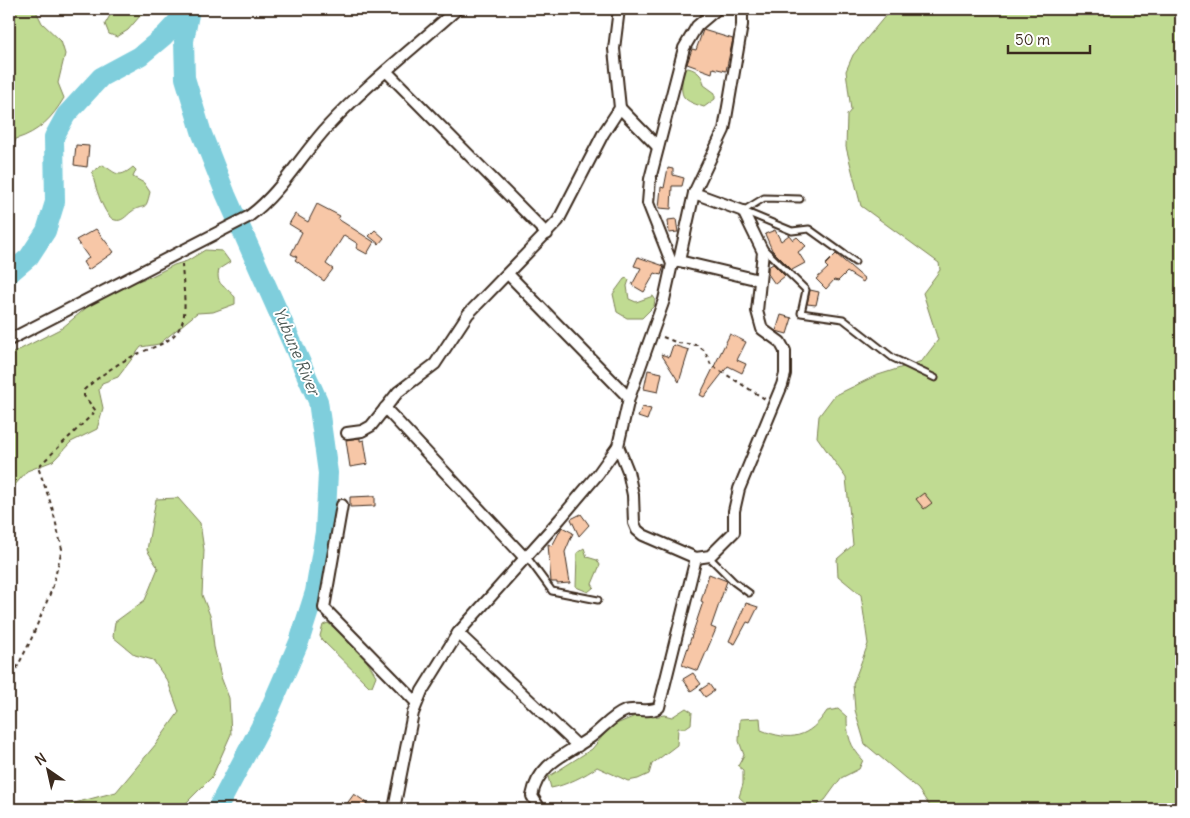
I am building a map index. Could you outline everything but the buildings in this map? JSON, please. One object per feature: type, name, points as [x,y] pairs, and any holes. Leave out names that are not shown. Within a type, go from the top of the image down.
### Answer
[{"type":"street","points":[[9,340],[248,217],[267,202],[329,125],[386,71],[457,9]]},
{"type":"street","points":[[619,9],[614,49],[620,108],[658,147]]},
{"type":"street","points":[[676,263],[648,203],[650,178],[684,48],[694,30],[717,9]]},
{"type":"street","points":[[397,807],[416,702],[458,633],[598,474],[618,446],[629,398],[676,263],[694,193],[724,130],[742,25],[742,9]]},
{"type":"street","points":[[386,71],[547,234]]},
{"type":"street","points":[[347,433],[362,431],[371,426],[398,392],[435,364],[468,314],[558,221],[603,134],[620,108]]},
{"type":"street","points":[[618,446],[628,471],[633,495],[634,522],[637,530],[696,558],[711,559],[734,532],[734,511],[739,489],[785,374],[785,351],[780,342],[762,329],[757,311],[761,246],[743,211],[694,193]]},
{"type":"street","points":[[676,263],[759,280]]},
{"type":"street","points":[[508,274],[629,398]]},
{"type":"street","points":[[385,408],[526,557]]},
{"type":"street","points":[[342,505],[324,608],[416,702]]},
{"type":"street","points":[[540,809],[532,796],[537,782],[544,770],[560,755],[578,746],[628,710],[652,710],[659,707],[696,558]]},
{"type":"street","points":[[458,633],[578,746]]},
{"type":"lane","points":[[743,211],[764,198],[800,199]]},
{"type":"lane","points":[[743,211],[792,231],[809,229],[855,262]]},
{"type":"lane","points":[[761,246],[806,290],[801,313],[843,320],[893,358],[935,378]]},
{"type":"lane","points":[[526,557],[552,591],[598,600]]},
{"type":"lane","points":[[711,559],[749,593]]},
{"type":"path","points":[[9,683],[30,642],[52,589],[62,549],[52,508],[38,467],[96,411],[84,396],[84,390],[113,367],[155,348],[177,332],[183,319],[182,252]]},
{"type":"path","points":[[651,333],[678,343],[697,345],[706,351],[711,365],[773,405]]},
{"type":"green space","points":[[9,9],[35,9],[42,23],[61,41],[65,54],[58,83],[64,98],[55,112],[44,123],[32,132],[16,139],[9,158],[9,45],[13,32],[9,25]]},
{"type":"green space","points":[[110,9],[146,9],[128,30],[117,37],[109,34],[105,24],[112,12]]},
{"type":"green space","points":[[891,9],[1181,9],[1181,809],[932,809],[918,789],[865,744],[855,710],[853,684],[868,644],[861,595],[838,576],[837,559],[853,545],[846,478],[817,437],[819,416],[834,396],[875,376],[922,361],[938,340],[923,293],[940,270],[939,263],[861,206],[846,147],[847,115],[851,110],[846,71],[853,55]]},
{"type":"green space","points":[[688,68],[699,74],[704,85],[715,93],[715,99],[704,107],[689,102],[683,95],[683,70]]},
{"type":"green space","points":[[103,165],[120,174],[133,167],[136,170],[133,177],[144,183],[150,192],[147,203],[120,220],[111,218],[103,207],[92,172]]},
{"type":"green space","points":[[205,250],[222,251],[230,262],[219,269],[218,279],[235,297],[235,304],[213,312],[197,313],[159,344],[141,347],[118,377],[102,383],[99,390],[103,408],[97,429],[71,442],[53,461],[27,471],[14,486],[9,528],[9,355],[62,328],[98,298],[122,286],[150,277],[187,261]]},
{"type":"green space","points":[[627,278],[629,280],[627,286],[629,299],[636,302],[653,296],[655,299],[654,306],[642,318],[627,318],[617,312],[613,294],[624,279]]},
{"type":"green space","points":[[178,498],[200,523],[204,550],[202,595],[211,618],[214,647],[221,677],[229,698],[231,734],[212,777],[185,804],[183,809],[52,809],[116,792],[156,744],[179,712],[168,682],[153,660],[135,655],[113,637],[115,622],[145,600],[158,568],[147,550],[156,499]]},
{"type":"green space","points":[[584,548],[587,557],[597,560],[600,565],[592,584],[594,587],[588,592],[576,587],[577,553]]},
{"type":"green space","points":[[328,623],[348,640],[366,661],[376,676],[372,686],[369,686],[322,640],[320,636],[323,625]]},
{"type":"green space","points":[[686,708],[692,712],[691,724],[685,728],[678,728],[677,745],[652,764],[649,774],[628,781],[597,767],[575,780],[551,788],[548,777],[592,749],[614,725],[640,714],[653,717],[664,715],[672,717]]},
{"type":"green space","points":[[838,709],[847,717],[850,740],[863,760],[859,769],[841,778],[825,800],[811,809],[763,809],[750,807],[739,797],[743,784],[743,770],[738,766],[744,755],[739,741],[740,719],[760,718],[761,730],[781,736],[790,736],[806,732],[827,711]]},
{"type":"waterway","points":[[9,274],[29,257],[46,231],[55,202],[54,137],[66,115],[101,77],[140,56],[164,36],[189,9]]},
{"type":"waterway","name":"Yubune River","points":[[190,9],[184,41],[185,78],[202,134],[226,195],[318,401],[328,473],[325,532],[315,592],[299,642],[269,711],[217,809]]}]
